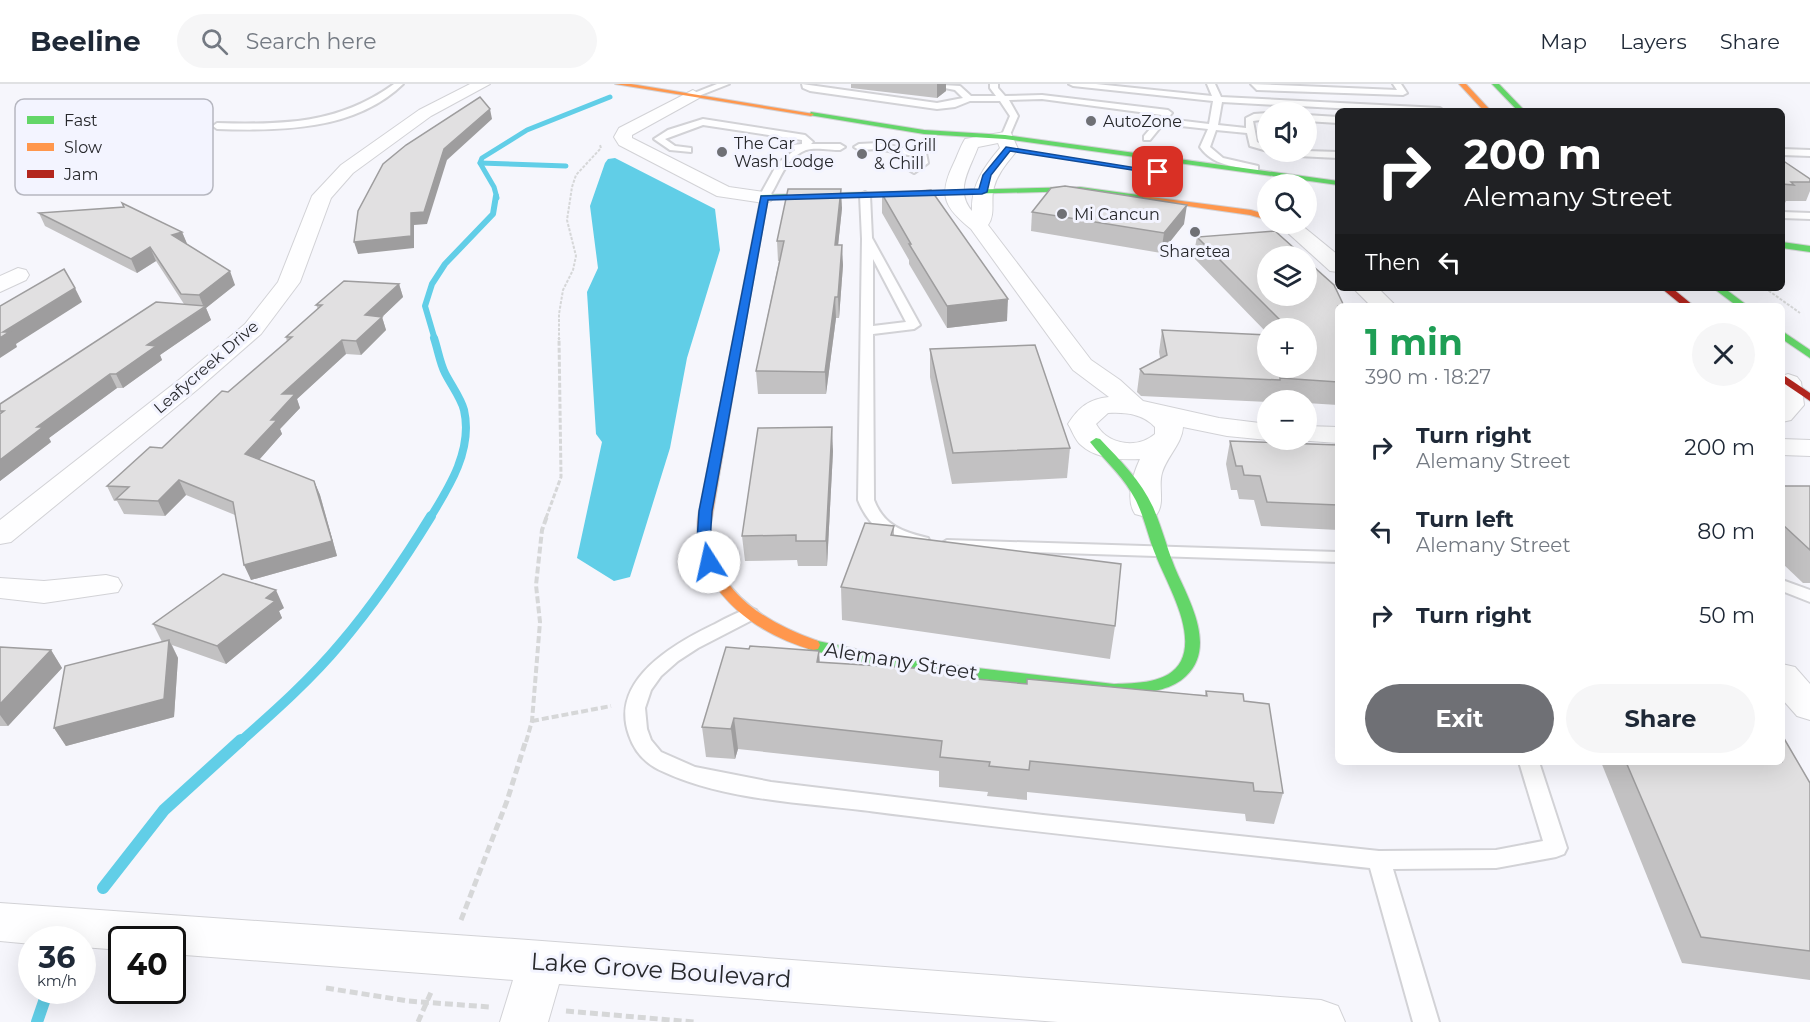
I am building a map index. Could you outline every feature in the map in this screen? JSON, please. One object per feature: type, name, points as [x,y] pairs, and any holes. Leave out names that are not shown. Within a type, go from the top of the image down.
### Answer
[{"type":"main road","points":[[618,84],[924,132],[1273,174]]},
{"type":"main road","points":[[1462,84],[1485,108]]},
{"type":"main road","points":[[1495,84],[1519,108]]},
{"type":"main road","points":[[924,132],[971,143]]},
{"type":"main road","points":[[1007,143],[1257,185]]},
{"type":"main road","points":[[1317,180],[1335,183]]},
{"type":"main road","points":[[764,197],[1080,189],[1257,215]]},
{"type":"main road","points":[[1317,194],[1335,197]]},
{"type":"main road","name":"Alemany Street","points":[[764,197],[706,511],[704,541],[709,562],[719,581],[737,604],[750,614],[791,638],[824,650],[867,659],[1114,689],[1145,689],[1171,680],[1188,664],[1193,650],[1185,608],[1160,550],[1146,508],[1126,475],[1096,442]]},
{"type":"main road","points":[[1785,245],[1810,249]]},
{"type":"main road","points":[[1785,259],[1810,262]]},
{"type":"main road","points":[[1670,291],[1685,303]]},
{"type":"main road","points":[[1722,291],[1739,303]]},
{"type":"main road","points":[[1785,336],[1810,355]]},
{"type":"main road","points":[[1785,380],[1810,398]]},
{"type":"street","name":"Leafycreek Drive","points":[[0,535],[189,384],[253,329],[289,282],[322,196],[347,169],[425,113],[482,84]]},
{"type":"street","points":[[693,95],[625,132],[623,137],[625,141],[724,192],[764,197]]},
{"type":"street","points":[[1007,143],[971,143],[957,172],[952,193],[966,216],[978,225],[1082,365],[1170,426],[1172,433],[1163,444]]},
{"type":"street","points":[[978,225],[983,218],[982,192],[987,175],[1007,143]]},
{"type":"street","points":[[1300,234],[1335,263]]},
{"type":"street","points":[[1368,291],[1382,303]]},
{"type":"street","points":[[1082,365],[1089,412],[1082,424],[1083,430],[1096,442],[1108,448],[1136,452],[1163,444],[1256,431]]},
{"type":"street","points":[[1785,380],[1791,405],[1785,411]]},
{"type":"street","points":[[1089,412],[1108,405],[1145,409],[1256,431]]},
{"type":"street","points":[[1317,434],[1335,435]]},
{"type":"street","name":"Alemany Street","points":[[1146,508],[1147,474],[1163,444]]},
{"type":"street","points":[[1785,447],[1810,448]]},
{"type":"street","points":[[0,588],[44,592],[106,585]]},
{"type":"street","points":[[1785,679],[1810,707]]},
{"type":"street","name":"Lake Grove Boulevard","points":[[0,922],[542,961],[1321,1022]]},
{"type":"street","points":[[524,1022],[542,961]]},
{"type":"lane","points":[[217,126],[288,127],[333,118],[369,105],[399,84]]},
{"type":"lane","points":[[693,95],[725,84]]},
{"type":"lane","points":[[806,84],[810,88],[937,106],[955,104],[969,99],[1042,97],[1168,113],[1147,138]]},
{"type":"lane","points":[[828,84],[955,104]]},
{"type":"lane","points":[[928,84],[957,88],[969,99]]},
{"type":"lane","points":[[994,84],[994,88],[1014,116],[1007,143]]},
{"type":"lane","points":[[1072,84],[1218,99],[1339,108]]},
{"type":"lane","points":[[1211,84],[1218,99],[1213,127],[1205,147],[1210,155],[1278,174]]},
{"type":"lane","points":[[1255,84],[1257,88],[1403,93],[1396,84]]},
{"type":"lane","points":[[1344,92],[1352,108]]},
{"type":"lane","points":[[1257,117],[1249,120],[1253,144],[1257,146]]},
{"type":"lane","points":[[1317,119],[1335,120]]},
{"type":"lane","points":[[1161,121],[1250,131]]},
{"type":"lane","points":[[688,150],[673,148],[658,139],[682,128],[804,148],[840,147]]},
{"type":"lane","points":[[859,147],[879,146],[923,155],[923,163],[914,170]]},
{"type":"lane","points":[[764,197],[784,161],[804,148]]},
{"type":"lane","points":[[1785,152],[1810,153]]},
{"type":"lane","points":[[1317,154],[1335,155]]},
{"type":"lane","points":[[749,161],[781,166]]},
{"type":"lane","points":[[865,195],[867,239],[866,500],[870,514],[880,525],[895,535],[916,542],[949,545],[1335,557]]},
{"type":"lane","points":[[1785,215],[1810,216]]},
{"type":"lane","points":[[865,331],[914,325],[867,239]]},
{"type":"lane","points":[[1785,586],[1810,596]]},
{"type":"lane","points":[[750,614],[699,640],[660,664],[645,681],[636,704],[634,721],[639,736],[652,756],[677,770],[710,779],[766,788],[937,812],[1379,860],[1496,859],[1556,848],[1530,765]]},
{"type":"lane","points":[[1379,860],[1426,1022]]},
{"type":"path","points":[[461,919],[507,801],[532,721],[540,622],[536,585],[542,530],[561,477],[559,314],[563,291],[573,270],[576,256],[567,220],[576,175],[601,148],[598,136]]},
{"type":"path","points":[[1769,291],[1804,316]]},
{"type":"path","points":[[532,721],[617,705]]},
{"type":"path","points":[[418,1022],[426,1003]]},
{"type":"water","points":[[615,158],[715,209],[720,250],[687,358],[670,448],[630,577],[614,581],[577,558],[602,442],[596,434],[587,292],[598,268],[590,206],[605,163],[608,159]]},
{"type":"building","points":[[480,97],[490,109],[444,149],[424,212],[411,213],[411,236],[354,242],[358,211],[383,164],[406,145]]},
{"type":"building","points":[[1785,162],[1810,179],[1810,182],[1791,182],[1794,185],[1785,184]]},
{"type":"building","points":[[1065,186],[1187,205],[1164,233],[1032,212],[1051,188]]},
{"type":"building","points":[[788,189],[841,189],[835,245],[842,245],[838,297],[835,297],[825,372],[756,371],[784,241],[777,241]]},
{"type":"building","points":[[931,190],[1008,299],[947,306],[882,194]]},
{"type":"building","points":[[122,203],[182,232],[172,235],[230,271],[199,295],[181,294],[150,247],[131,259],[39,213],[124,207]]},
{"type":"building","points":[[1257,232],[1278,234],[1292,246],[1257,246],[1257,297],[1197,237]]},
{"type":"building","points":[[64,269],[75,288],[3,332],[9,332],[0,338],[0,306]]},
{"type":"building","points":[[1317,270],[1334,285],[1343,303],[1335,303],[1335,382],[1280,378],[1317,378],[1317,318],[1278,318],[1266,306],[1317,306]]},
{"type":"building","points":[[344,281],[399,284],[365,315],[382,317],[356,341],[342,340],[282,394],[295,394],[271,420],[277,420],[245,454],[314,481],[332,541],[244,565],[233,502],[179,480],[158,501],[116,499],[129,487],[107,486],[150,447],[162,448],[222,391],[228,392],[292,337],[286,337],[322,305],[316,305]]},
{"type":"building","points":[[156,302],[206,306],[147,345],[156,346],[116,374],[110,374],[37,427],[43,427],[0,460],[0,414],[4,411],[0,411],[0,404]]},
{"type":"building","points":[[1162,330],[1257,334],[1257,378],[1280,378],[1280,380],[1144,374],[1140,369],[1167,355]]},
{"type":"building","points":[[1035,345],[1070,448],[953,453],[930,349]]},
{"type":"building","points":[[832,427],[826,541],[796,541],[796,535],[742,536],[758,428]]},
{"type":"building","points":[[1230,441],[1257,442],[1257,450],[1317,450],[1317,444],[1335,445],[1335,505],[1267,502],[1260,476],[1244,475],[1242,466],[1236,466]]},
{"type":"building","points":[[1785,486],[1810,486],[1810,550],[1785,527]]},
{"type":"building","points":[[865,523],[894,526],[891,535],[1121,564],[1115,626],[841,587]]},
{"type":"building","points":[[223,574],[276,590],[266,598],[275,601],[217,646],[153,624]]},
{"type":"building","points":[[169,640],[164,699],[54,728],[65,666]]},
{"type":"building","points":[[750,646],[819,651],[817,662],[977,672],[977,679],[1027,684],[1027,679],[1207,696],[1206,691],[1243,694],[1244,701],[1269,704],[1283,793],[1254,791],[1253,783],[1030,761],[1029,770],[989,766],[990,762],[940,757],[942,741],[734,718],[731,729],[702,727],[726,647],[749,649]]},
{"type":"building","points":[[0,647],[51,650],[0,704]]},
{"type":"building","points":[[1785,740],[1810,783],[1810,951],[1701,937],[1627,765],[1785,765]]},
{"type":"waterway","points":[[480,163],[482,158],[527,130],[610,97]]},
{"type":"waterway","points":[[480,163],[566,166]]},
{"type":"waterway","points":[[480,163],[494,187],[497,198]]},
{"type":"waterway","points":[[435,340],[425,306],[432,284],[445,264],[493,214],[496,196]]},
{"type":"waterway","points":[[430,518],[458,467],[466,425],[463,405],[443,369],[434,338]]},
{"type":"waterway","points":[[240,742],[305,682],[341,643],[388,581],[431,516]]},
{"type":"waterway","points":[[103,888],[164,810],[241,740]]},
{"type":"waterway","points":[[37,1022],[43,1004]]},
{"type":"traffic: fast","points":[[1495,84],[1519,108]]},
{"type":"traffic: fast","points":[[811,114],[924,132],[1005,137],[1335,183]]},
{"type":"traffic: fast","points":[[734,359],[764,197],[1080,189],[1146,198]]},
{"type":"traffic: fast","points":[[1785,245],[1810,249]]},
{"type":"traffic: fast","points":[[1722,291],[1739,303]]},
{"type":"traffic: fast","points":[[1785,336],[1810,355]]},
{"type":"traffic: fast","points":[[813,645],[908,665],[1114,689],[1145,687],[1174,678],[1188,663],[1192,651],[1190,623],[1142,499],[1127,476],[1096,442]]},
{"type":"traffic: slow","points":[[618,84],[811,114]]},
{"type":"traffic: slow","points":[[1462,84],[1485,108]]},
{"type":"traffic: slow","points":[[1146,198],[1257,215]]},
{"type":"traffic: slow","points":[[734,359],[705,516],[704,540],[708,560],[716,578],[742,608],[776,630],[813,645]]},
{"type":"traffic: jam","points":[[1670,291],[1685,303]]},
{"type":"traffic: jam","points":[[1785,379],[1810,398]]},
{"type":"place","name":"AutoZone","points":[[1091,121]]},
{"type":"place","name":"The Car Wash Lodge","points":[[722,152]]},
{"type":"place","name":"DQ Grill & Chill","points":[[862,154]]},
{"type":"place","name":"Mi Cancun","points":[[1062,214]]},
{"type":"place","name":"Sharetea","points":[[1195,232]]},
{"type":"route","points":[[709,562],[704,541],[706,511],[764,197],[982,192],[987,175],[1008,149],[1158,172]]}]
